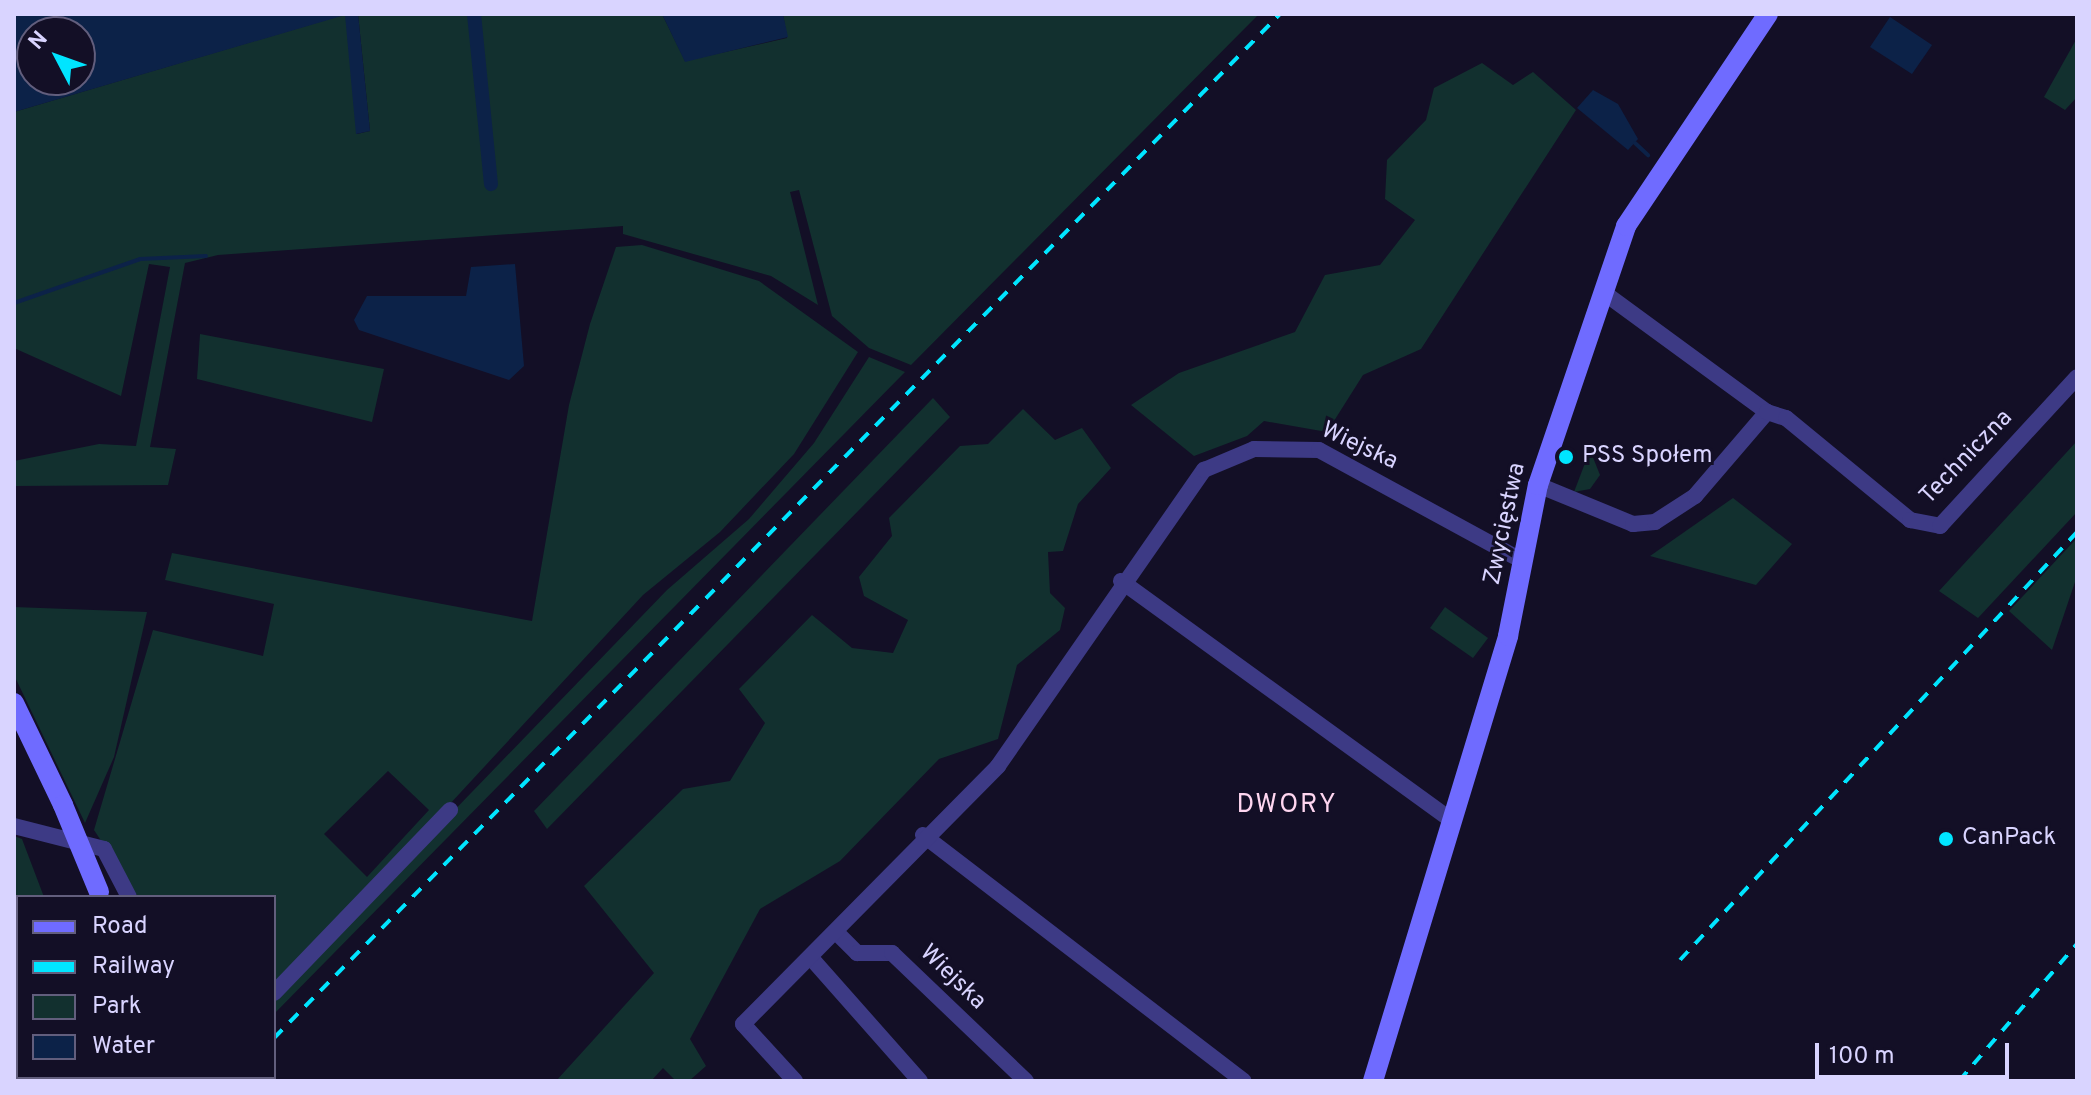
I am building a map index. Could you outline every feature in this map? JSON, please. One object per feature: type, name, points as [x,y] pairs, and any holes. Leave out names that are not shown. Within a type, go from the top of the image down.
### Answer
[{"type":"street","name":"Zwycięstwa","points":[[1373,1081],[1453,821],[1523,561],[1538,485],[1603,292],[1655,173],[1768,14]]},
{"type":"street","name":"Techniczna","points":[[1603,292],[1767,412],[1786,418],[1925,528],[1940,526],[2077,377]]},
{"type":"street","points":[[1538,485],[1633,524],[1655,522],[1695,496],[1767,412]]},
{"type":"street","name":"Wiejska","points":[[795,1081],[743,1024],[812,959],[923,835],[998,766],[1096,633],[1121,581],[1204,470],[1254,449],[1292,445],[1319,450],[1523,561]]},
{"type":"street","points":[[1121,581],[1453,821]]},
{"type":"street","points":[[14,703],[63,805],[100,895]]},
{"type":"street","points":[[276,991],[450,810]]},
{"type":"street","points":[[14,826],[104,849],[128,895]]},
{"type":"street","points":[[923,835],[1244,1081]]},
{"type":"street","name":"Wiejska","points":[[836,932],[857,953],[892,953],[1026,1081]]},
{"type":"street","points":[[812,959],[920,1081]]},
{"type":"green space","points":[[346,14],[357,134],[370,131],[358,14],[662,14],[685,61],[787,38],[783,14],[1259,14],[911,365],[869,348],[832,316],[799,190],[790,192],[818,305],[771,276],[623,234],[623,226],[218,255],[185,263],[150,447],[176,449],[168,485],[14,486],[14,461],[99,444],[136,446],[170,267],[149,264],[121,396],[14,348],[14,112],[68,96],[96,96],[96,88]]},
{"type":"green space","points":[[2077,38],[2077,97],[2065,110],[2044,97]]},
{"type":"green space","points":[[1482,63],[1513,85],[1533,72],[1576,110],[1421,349],[1363,375],[1327,432],[1264,421],[1247,436],[1194,456],[1131,405],[1179,373],[1295,332],[1325,275],[1380,265],[1415,220],[1385,199],[1387,160],[1426,120],[1434,88]]},
{"type":"green space","points":[[642,245],[759,281],[858,352],[794,454],[720,532],[643,595],[315,950],[276,982],[276,895],[137,895],[94,830],[153,630],[263,656],[274,604],[165,580],[172,553],[532,621],[569,405],[590,324],[616,247]],"holes":[[[388,771],[429,810],[367,877],[324,834]]]},
{"type":"green space","points":[[200,334],[384,369],[372,422],[197,379]]},
{"type":"green space","points":[[869,357],[905,372],[276,1012],[276,995],[667,590],[749,519],[814,443]]},
{"type":"green space","points":[[933,398],[950,417],[547,829],[534,811]]},
{"type":"green space","points":[[1023,409],[1055,440],[1082,428],[1111,468],[1078,504],[1063,551],[1048,552],[1050,593],[1065,608],[1060,630],[1017,665],[998,739],[939,759],[840,861],[760,909],[690,1039],[706,1066],[689,1081],[676,1081],[663,1068],[651,1081],[556,1081],[654,973],[584,886],[683,789],[730,781],[765,723],[739,689],[812,615],[852,648],[893,653],[908,620],[864,596],[859,577],[892,536],[889,518],[960,446],[988,444]]},
{"type":"green space","points":[[2077,441],[2077,512],[1978,618],[1939,591]]},
{"type":"green space","points":[[1590,450],[1600,475],[1590,489],[1574,492]]},
{"type":"green space","points":[[1733,498],[1792,544],[1756,585],[1650,556]]},
{"type":"green space","points":[[2077,538],[2077,576],[2052,650],[2009,611]]},
{"type":"green space","points":[[14,607],[147,612],[114,757],[85,823],[14,675]]},
{"type":"green space","points":[[1445,607],[1488,638],[1473,658],[1430,628]]},
{"type":"green space","points":[[14,836],[22,839],[43,895],[16,895],[16,1079],[111,1081],[14,1081]]},
{"type":"water","points":[[14,14],[358,14],[370,131],[356,134],[345,15],[96,88],[96,16],[16,16],[16,96],[69,96],[14,112]]},
{"type":"water","points":[[662,14],[783,14],[788,37],[685,62]]},
{"type":"water","points":[[1890,17],[1932,45],[1912,74],[1870,47]]},
{"type":"water","points":[[1593,90],[1618,104],[1638,139],[1628,150],[1577,108]]},
{"type":"water","points":[[515,264],[524,366],[509,380],[359,330],[354,320],[367,296],[466,296],[471,267]]},
{"type":"waterway","points":[[474,14],[491,184]]},
{"type":"waterway","points":[[1635,143],[1648,155]]},
{"type":"waterway","points":[[14,303],[140,259],[206,256]]},
{"type":"railway","points":[[276,1036],[1280,14]]},
{"type":"railway","points":[[1680,960],[2077,532]]},
{"type":"railway","points":[[1959,1081],[2077,944]]},
{"type":"place","name":"PSS Społem","points":[[1566,457]]},
{"type":"place","name":"CanPack","points":[[1946,839]]},
{"type":"district","name":"DWORY","points":[[1287,806]]}]
